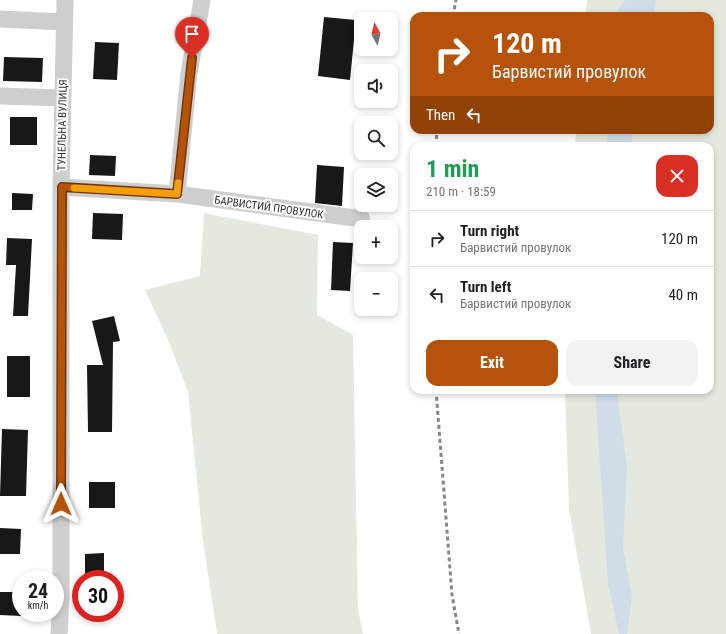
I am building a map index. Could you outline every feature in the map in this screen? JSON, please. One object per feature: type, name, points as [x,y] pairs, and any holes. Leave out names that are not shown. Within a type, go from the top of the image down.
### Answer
[{"type":"street","name":"ТУНЕЛЬНА ВУЛИЦЯ","points":[[59,634],[61,584],[62,98],[65,0]]},
{"type":"street","points":[[177,194],[189,73],[202,0]]},
{"type":"street","points":[[0,20],[64,22]]},
{"type":"street","points":[[0,96],[62,98]]},
{"type":"street","name":"БАРВИСТИЙ ПРОВУЛОК","points":[[62,187],[177,194],[362,219]]},
{"type":"shaded area","points":[[587,0],[726,0],[726,634],[591,634],[569,509],[565,394],[714,394],[714,142],[575,142],[576,134],[714,134],[714,12],[586,12]]},
{"type":"shaded area","points":[[625,0],[656,0],[654,12],[618,12]]},
{"type":"shaded area","points":[[608,134],[632,134],[632,142],[607,142]]},
{"type":"shaded area","points":[[204,213],[318,235],[317,315],[353,335],[358,609],[363,634],[217,634],[203,541],[188,392],[169,342],[145,290],[200,276]]},
{"type":"shaded area","points":[[595,394],[618,394],[627,467],[623,548],[632,596],[627,634],[619,634],[608,583]]},
{"type":"building","points":[[324,17],[354,20],[354,40],[350,80],[318,76]]},
{"type":"building","points":[[95,42],[119,43],[117,80],[93,79]]},
{"type":"building","points":[[4,57],[43,58],[42,82],[3,81]]},
{"type":"building","points":[[10,117],[37,117],[37,145],[10,145]]},
{"type":"building","points":[[90,155],[116,156],[115,176],[89,175]]},
{"type":"building","points":[[317,165],[344,167],[342,206],[315,203]]},
{"type":"building","points":[[12,193],[33,194],[32,210],[12,210]]},
{"type":"building","points":[[93,213],[123,214],[122,240],[92,239]]},
{"type":"building","points":[[7,238],[32,239],[28,316],[13,316],[16,265],[6,265]]},
{"type":"building","points":[[333,242],[353,243],[350,291],[331,290]]},
{"type":"building","points":[[114,316],[120,341],[113,342],[112,432],[88,432],[87,365],[103,365],[92,321]]},
{"type":"building","points":[[7,356],[30,356],[30,397],[7,397]]},
{"type":"building","points":[[2,429],[28,430],[26,496],[0,496]]},
{"type":"building","points":[[89,482],[115,482],[115,508],[89,508]]},
{"type":"building","points":[[0,528],[21,529],[20,554],[0,554]]},
{"type":"building","points":[[104,553],[104,570],[85,570],[85,554]]},
{"type":"building","points":[[0,592],[12,592],[12,616],[0,615]]},
{"type":"railway","points":[[454,12],[456,0]]},
{"type":"railway","points":[[436,142],[437,134]]},
{"type":"railway","points":[[436,394],[452,595],[459,634]]},
{"type":"slow traffic","points":[[74,188],[177,194],[178,183]]},
{"type":"route","points":[[61,504],[62,187],[177,194],[189,73],[192,58]]}]
